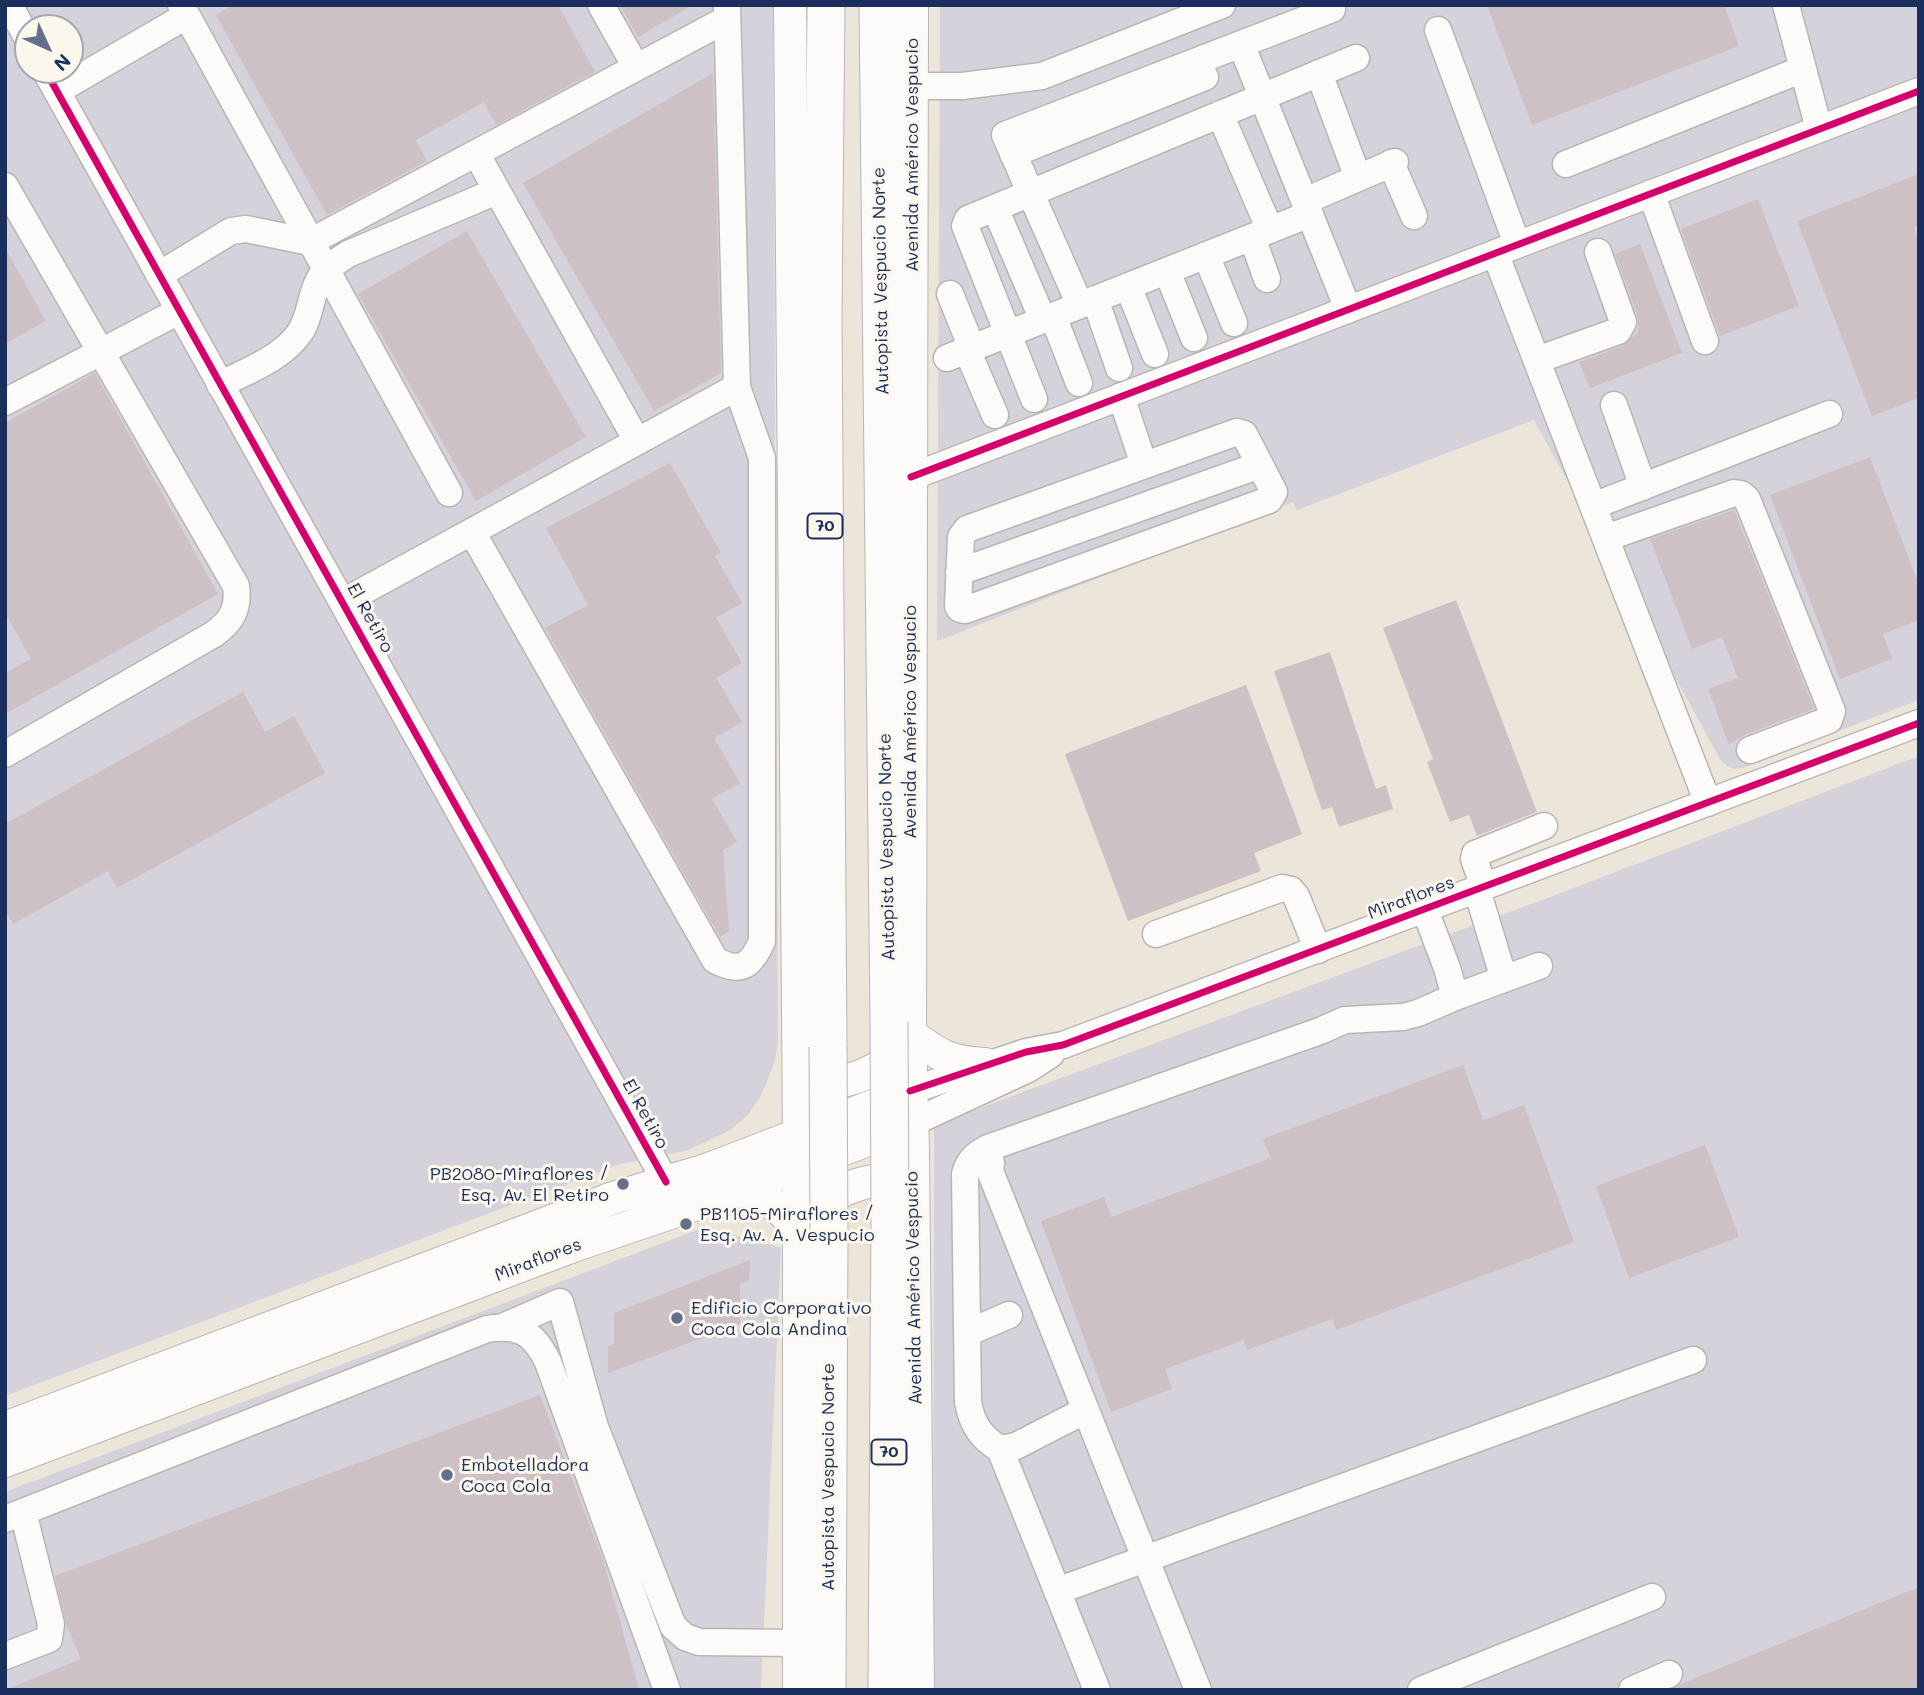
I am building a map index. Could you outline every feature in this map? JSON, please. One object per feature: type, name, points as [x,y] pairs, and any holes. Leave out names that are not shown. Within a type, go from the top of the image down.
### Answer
[{"type":"highway","name":"Autopista Vespucio Norte","points":[[826,5],[823,316],[828,1047],[814,1236],[827,1690]]},
{"type":"highway","name":"Autopista Vespucio Norte","points":[[878,5],[899,1028],[890,1215],[887,1690]]},
{"type":"main road","points":[[789,5],[799,1167],[814,1236]]},
{"type":"main road","name":"Avenida Américo Vespucio","points":[[912,5],[911,477],[899,1028],[910,1091],[912,1123],[918,1690]]},
{"type":"main road","points":[[798,1081],[833,1083],[878,1067],[896,1054],[899,1028],[942,1057],[959,1063],[985,1064]]},
{"type":"main road","points":[[741,1158],[785,1110],[798,1081]]},
{"type":"main road","name":"Miraflores","points":[[5,1427],[614,1198],[741,1158],[910,1091]]},
{"type":"main road","name":"Miraflores","points":[[5,1461],[573,1246],[735,1191],[912,1123]]},
{"type":"main road","points":[[799,1690],[814,1236],[820,1205],[837,1194],[881,1178],[899,1178],[913,1184]]},
{"type":"main road","points":[[735,1191],[751,1193],[773,1202],[814,1236]]},
{"type":"street","points":[[601,5],[636,67]]},
{"type":"street","points":[[912,86],[962,86],[1042,76],[1222,5]]},
{"type":"street","points":[[1786,5],[1819,129]]},
{"type":"street","points":[[84,63],[184,11],[449,493]]},
{"type":"street","points":[[159,275],[231,231],[246,229],[299,242],[310,242],[636,67],[727,12],[737,387],[762,458],[762,941],[754,958],[743,966],[727,967],[715,960],[472,532]]},
{"type":"street","points":[[1119,368],[1031,192],[1006,135],[1244,52],[1335,17]]},
{"type":"street","points":[[1438,30],[1506,248],[1537,360],[1708,803]]},
{"type":"street","points":[[1244,52],[1349,309]]},
{"type":"street","points":[[1034,399],[965,223],[1031,192],[1356,58]]},
{"type":"street","points":[[1566,164],[1803,69]]},
{"type":"street","points":[[1319,74],[1358,178]]},
{"type":"street","name":"El Retiro","points":[[53,84],[666,1182]]},
{"type":"street","points":[[911,477],[1919,91]]},
{"type":"street","points":[[1220,114],[1261,233],[1266,279]]},
{"type":"street","points":[[476,153],[637,442]]},
{"type":"street","points":[[962,352],[1261,233],[1358,178],[1393,162],[1413,216]]},
{"type":"street","points":[[5,186],[236,586],[238,601],[234,614],[226,625],[214,634],[5,754]]},
{"type":"street","points":[[220,385],[274,357],[293,341],[305,325],[314,291],[327,269],[348,254],[497,191]]},
{"type":"street","points":[[1651,193],[1704,341]]},
{"type":"street","points":[[995,208],[1079,383]]},
{"type":"street","points":[[1537,360],[1618,331],[1621,326],[1623,321],[1598,252]]},
{"type":"street","points":[[1206,255],[1234,323]]},
{"type":"street","points":[[1167,271],[1194,338]]},
{"type":"street","points":[[1128,286],[1154,354]]},
{"type":"street","points":[[950,294],[962,352],[995,415]]},
{"type":"street","points":[[5,402],[179,311]]},
{"type":"street","points":[[343,602],[737,387]]},
{"type":"street","points":[[1121,396],[1144,465]]},
{"type":"street","points":[[1614,405],[1643,487]]},
{"type":"street","points":[[1593,506],[1829,414]]},
{"type":"street","points":[[1241,432],[1260,465],[1274,492],[1269,500],[964,610],[958,606],[961,537],[967,529],[1241,432]]},
{"type":"street","points":[[959,572],[1260,465]]},
{"type":"street","points":[[1606,538],[1734,493],[1747,499],[1832,711],[1829,720],[1750,750]]},
{"type":"street","name":"Miraflores","points":[[910,1091],[985,1064],[1063,1045],[1919,723]]},
{"type":"street","points":[[1504,979],[1474,859],[1475,854],[1545,826]]},
{"type":"street","points":[[1156,934],[1282,888],[1291,890],[1296,897],[1318,950]]},
{"type":"street","points":[[1425,910],[1455,996]]},
{"type":"street","points":[[1097,1690],[1000,1449],[978,1431],[970,1415],[965,1174],[968,1163],[975,1155],[988,1148],[1345,1020],[1403,1017],[1539,966]]},
{"type":"street","name":"Miraflores","points":[[912,1123],[1028,1069],[1063,1045]]},
{"type":"street","points":[[988,1148],[990,1171],[1198,1690]]},
{"type":"street","points":[[5,1656],[49,1639],[51,1624],[14,1516],[487,1329],[505,1326],[560,1301],[595,1427],[673,1626],[685,1637],[699,1642],[799,1643]]},
{"type":"street","points":[[967,1333],[1009,1315]]},
{"type":"street","points":[[505,1326],[522,1331],[534,1339],[548,1362],[667,1690]]},
{"type":"street","points":[[1057,1591],[1693,1360]]},
{"type":"street","points":[[1000,1449],[1016,1446],[1086,1410]]},
{"type":"street","points":[[1421,1690],[1652,1597]]},
{"type":"street","points":[[1632,1690],[1669,1674]]},
{"type":"shaded area","points":[[5,5],[773,5],[778,1042],[775,1061],[761,1096],[748,1115],[730,1130],[689,1150],[617,1165],[5,1396]]},
{"type":"shaded area","points":[[940,5],[1919,5],[1919,700],[1743,768],[1734,769],[1727,766],[1721,761],[1534,420],[1297,510],[1293,502],[937,641]]},
{"type":"shaded area","points":[[1919,756],[1919,1690],[933,1690],[934,1125],[1558,894]]},
{"type":"shaded area","points":[[705,1227],[781,1248],[761,1690],[5,1690],[5,1492]]},
{"type":"building","points":[[233,5],[558,5],[595,72],[496,125],[484,102],[416,140],[427,161],[327,215],[216,15]]},
{"type":"building","points":[[620,5],[693,5],[638,37]]},
{"type":"building","points":[[1487,5],[1724,5],[1739,46],[1532,125]]},
{"type":"building","points":[[713,73],[721,373],[654,411],[523,183]]},
{"type":"building","points":[[1919,174],[1919,226],[1914,227],[1919,241],[1919,398],[1872,416],[1797,221]]},
{"type":"building","points":[[1758,199],[1799,306],[1720,336],[1681,229]]},
{"type":"building","points":[[467,231],[586,437],[476,501],[358,294]]},
{"type":"building","points":[[1640,244],[1682,353],[1590,388],[1579,362],[1623,346],[1638,332],[1638,317],[1615,254]]},
{"type":"building","points":[[5,248],[46,321],[5,344]]},
{"type":"building","points":[[95,373],[218,594],[5,714],[5,673],[31,659],[5,613],[5,423]]},
{"type":"building","points":[[1870,457],[1919,585],[1919,620],[1883,634],[1892,659],[1840,679],[1770,495]]},
{"type":"building","points":[[670,463],[721,553],[715,556],[742,603],[716,618],[742,663],[716,678],[742,722],[714,738],[740,783],[712,799],[737,842],[723,850],[729,931],[720,937],[545,628],[588,605],[546,528]]},
{"type":"building","points":[[1734,510],[1814,709],[1744,735],[1729,745],[1708,689],[1738,678],[1722,637],[1692,649],[1650,539]]},
{"type":"building","points":[[1456,600],[1537,812],[1477,836],[1469,815],[1450,822],[1427,762],[1433,759],[1383,628]]},
{"type":"building","points":[[1330,652],[1376,789],[1386,785],[1393,809],[1339,827],[1332,807],[1322,810],[1274,671]]},
{"type":"building","points":[[1246,685],[1302,834],[1254,853],[1261,871],[1128,921],[1065,754]]},
{"type":"building","points":[[243,692],[265,732],[294,716],[325,773],[117,888],[108,871],[13,924],[5,910],[5,824]]},
{"type":"building","points":[[1463,1065],[1483,1120],[1524,1105],[1574,1242],[1336,1330],[1332,1319],[1247,1350],[1244,1340],[1165,1369],[1172,1389],[1111,1412],[1041,1221],[1104,1197],[1111,1217],[1271,1158],[1263,1139]]},
{"type":"building","points":[[1705,1145],[1739,1237],[1629,1278],[1596,1186]]},
{"type":"building","name":"Edificio Corporativo Coca Cola Andina","points":[[750,1260],[749,1280],[740,1284],[740,1324],[608,1373],[608,1346],[614,1344],[614,1313]]},
{"type":"building","name":"Embotelladora Coca Cola","points":[[540,1395],[603,1560],[639,1690],[5,1690],[81,1659],[66,1623],[55,1576]]},
{"type":"building","points":[[1919,1587],[1919,1690],[1672,1690],[1681,1684]]},
{"type":"cycle path","points":[[53,84],[666,1182]]},
{"type":"cycle path","points":[[911,477],[1919,91]]},
{"type":"cycle path","points":[[910,1091],[1026,1052],[1063,1045],[1919,723]]},
{"type":"place","name":"PB2080-Miraflores / Esq. Av. El Retiro","points":[[623,1184]]},
{"type":"place","name":"PB1105-Miraflores / Esq. Av. A. Vespucio","points":[[686,1224]]},
{"type":"place","name":"Edificio Corporativo Coca Cola Andina","points":[[677,1318]]},
{"type":"place","name":"Embotelladora Coca Cola","points":[[447,1475]]}]
